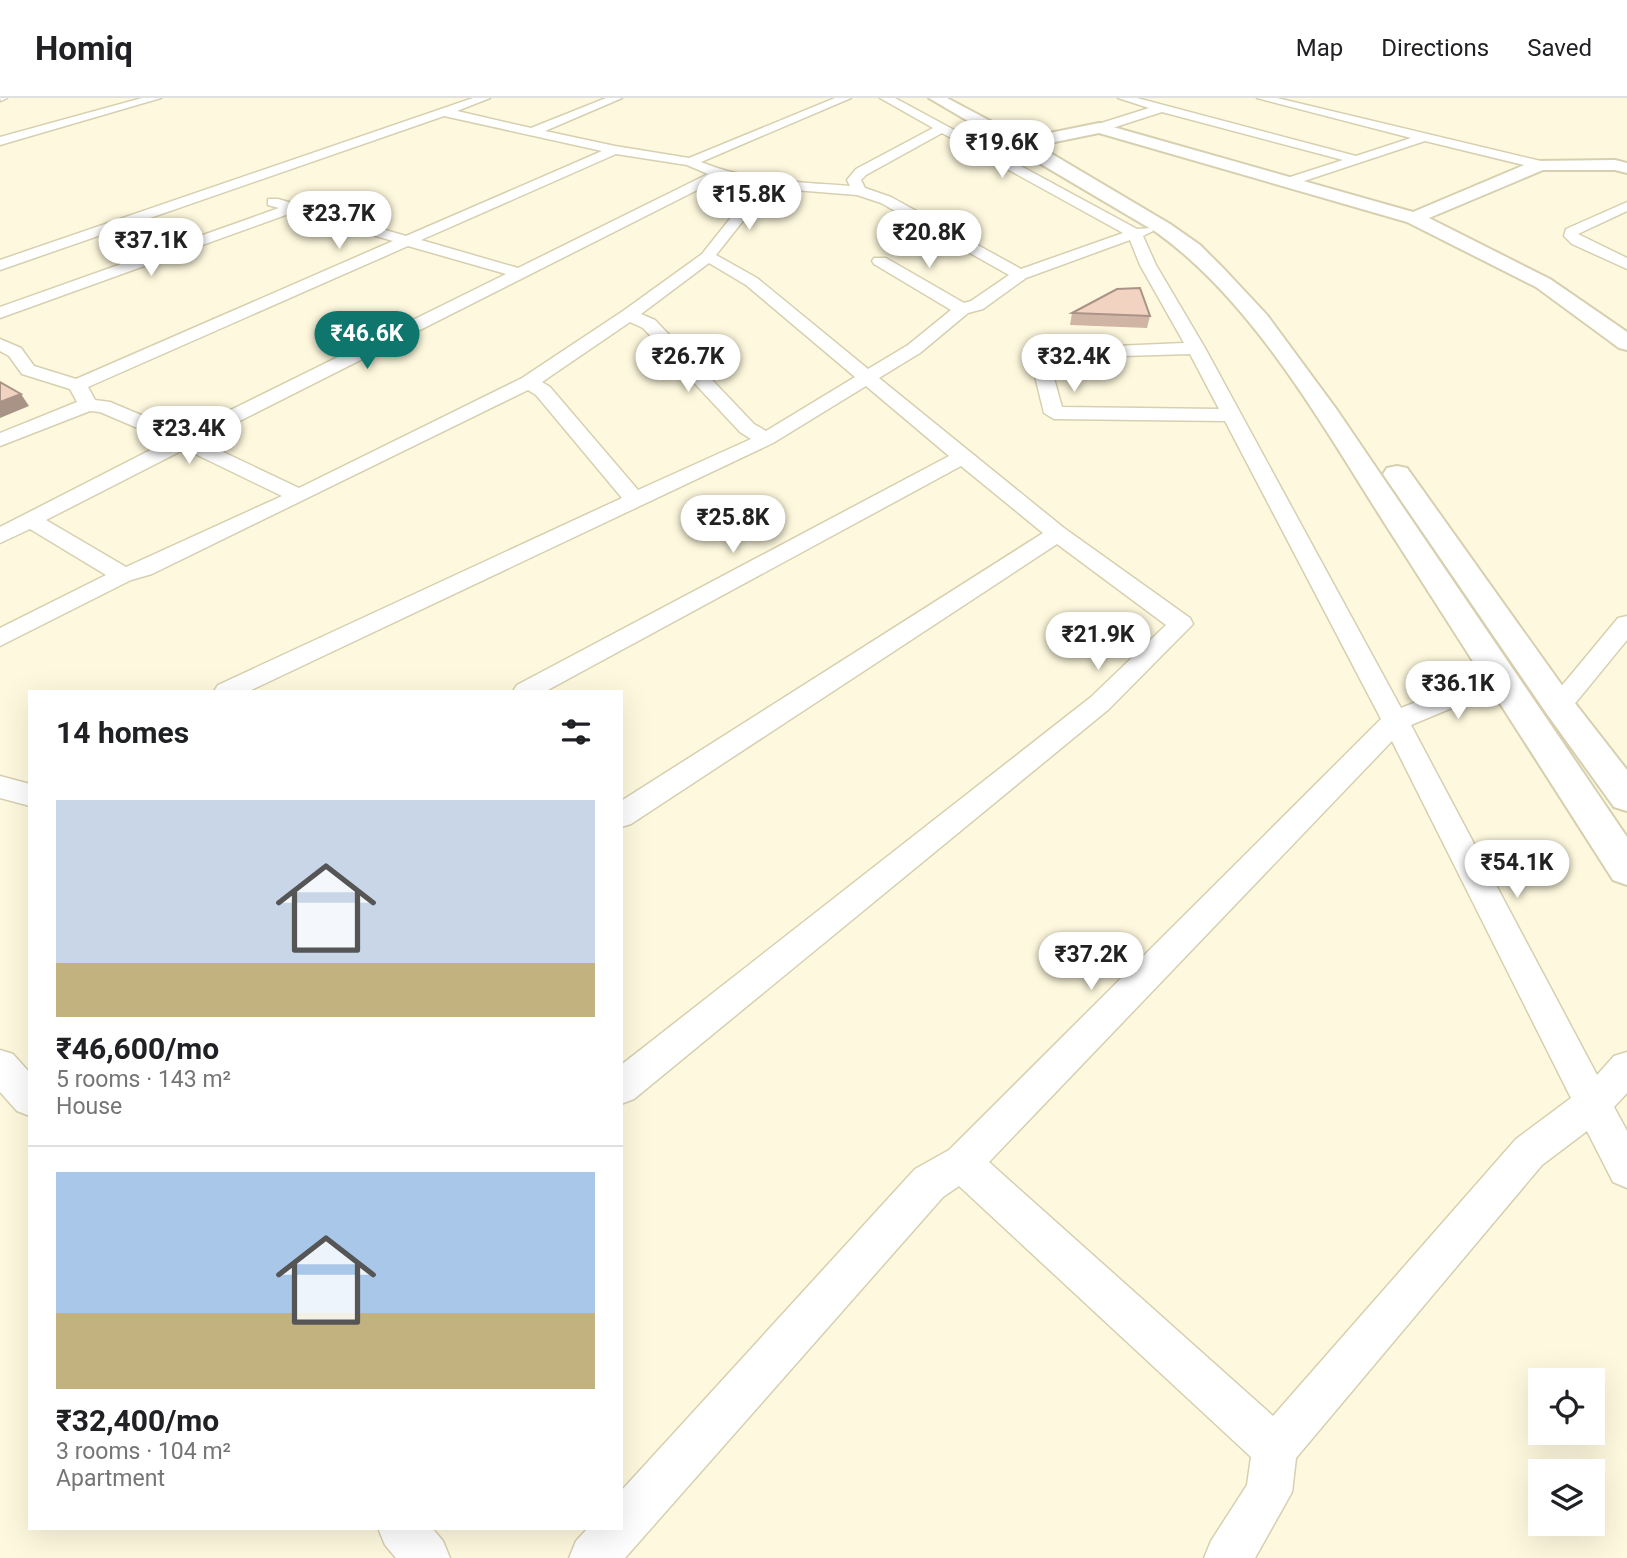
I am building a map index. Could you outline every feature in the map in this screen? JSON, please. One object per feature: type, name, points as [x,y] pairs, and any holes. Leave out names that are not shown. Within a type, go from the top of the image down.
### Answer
[{"type":"main road","points":[[936,98],[1057,164],[1163,228],[1193,249],[1259,320],[1328,415],[1627,869]]},
{"type":"main road","points":[[957,98],[1182,224],[1239,269],[1283,316]]},
{"type":"main road","points":[[1035,141],[1099,128],[1414,218],[1543,283],[1627,342]]},
{"type":"main road","points":[[1414,218],[1540,165],[1615,165],[1627,168]]},
{"type":"main road","points":[[1360,421],[1559,706],[1627,797]]},
{"type":"street","points":[[0,141],[155,98]]},
{"type":"street","points":[[0,265],[484,98]]},
{"type":"street","points":[[534,131],[616,98]]},
{"type":"street","points":[[690,162],[845,98]]},
{"type":"street","points":[[886,98],[1134,233],[1148,265],[1196,348],[1395,721],[1627,1169]]},
{"type":"street","points":[[1124,98],[1354,159]]},
{"type":"street","points":[[1263,98],[1540,165]]},
{"type":"street","points":[[1099,128],[1184,101]]},
{"type":"street","points":[[443,112],[615,150],[690,162],[719,174],[765,184],[859,191],[886,200],[1020,275]]},
{"type":"street","points":[[10,126],[30,132]]},
{"type":"street","points":[[859,191],[853,180],[861,172],[941,129]]},
{"type":"street","points":[[1292,181],[1426,137]]},
{"type":"street","points":[[0,344],[15,352],[28,370],[77,385],[615,150]]},
{"type":"street","points":[[0,536],[82,492],[187,442],[719,174]]},
{"type":"street","points":[[0,638],[123,575],[144,569],[299,496],[529,382],[629,315],[707,257],[765,184]]},
{"type":"street","points":[[232,186],[290,209],[518,273]]},
{"type":"street","points":[[1627,206],[1572,232],[1571,236],[1627,264]]},
{"type":"street","points":[[0,313],[290,209]]},
{"type":"street","points":[[229,690],[766,439],[914,349],[962,309],[977,305],[1020,275],[1134,233],[1163,228]]},
{"type":"street","points":[[623,1085],[1100,703],[1181,624],[1057,534],[754,284],[721,262],[707,257]]},
{"type":"street","points":[[880,261],[942,300],[962,309]]},
{"type":"street","points":[[629,315],[649,324],[747,428],[766,439]]},
{"type":"street","points":[[1196,348],[1052,354],[1042,368],[1054,413],[1231,415]]},
{"type":"street","points":[[529,382],[543,391],[634,499]]},
{"type":"street","points":[[77,385],[88,405]]},
{"type":"street","points":[[0,440],[88,405],[103,406],[187,442],[299,496]]},
{"type":"street","points":[[528,690],[962,457]]},
{"type":"street","points":[[32,521],[123,575]]},
{"type":"street","points":[[623,815],[1057,534]]},
{"type":"street","points":[[1559,706],[1627,624]]},
{"type":"street","points":[[623,1525],[929,1183],[962,1163],[1395,721],[1503,677]]},
{"type":"street","points":[[0,787],[28,794]]},
{"type":"street","points":[[0,1066],[28,1097]]},
{"type":"street","points":[[1228,1558],[1269,1492],[1275,1448],[1529,1152],[1593,1104],[1627,1068]]},
{"type":"street","points":[[962,1163],[1275,1448]]},
{"type":"street","points":[[404,1530],[426,1558]]},
{"type":"street","points":[[593,1558],[618,1530]]},
{"type":"building","points":[[1140,288],[1150,316],[1072,313],[1117,289]]},
{"type":"building","points":[[0,382],[21,394],[0,402]]}]
